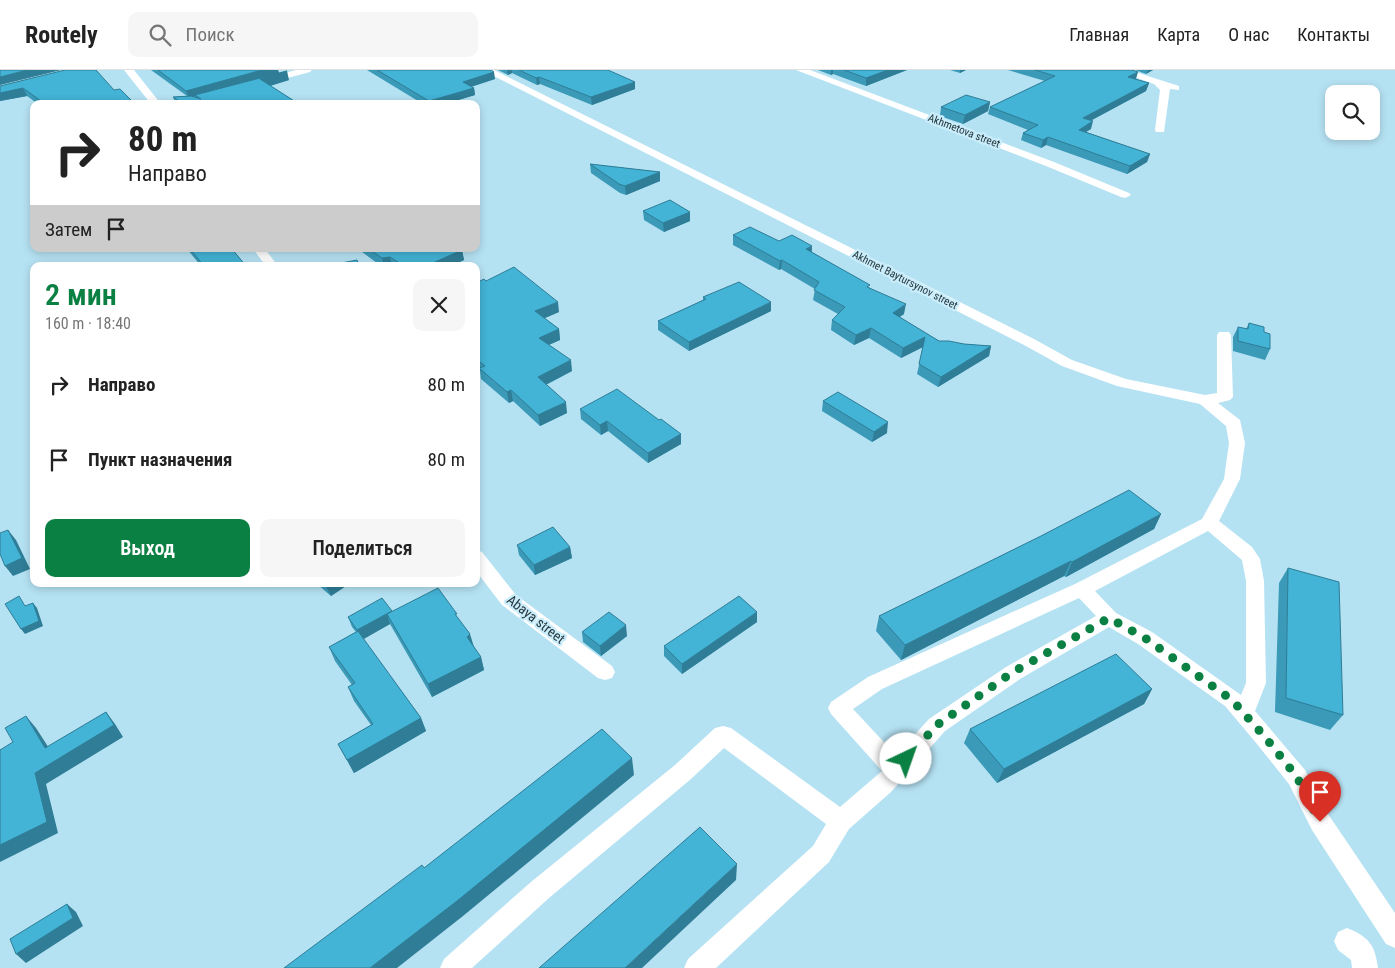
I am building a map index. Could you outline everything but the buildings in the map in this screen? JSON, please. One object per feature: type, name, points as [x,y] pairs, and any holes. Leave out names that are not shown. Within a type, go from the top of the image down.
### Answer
[{"type":"street","points":[[128,70],[153,100]]},
{"type":"street","points":[[251,85],[308,70]]},
{"type":"street","name":"Akhmet Baytursynov street","points":[[487,70],[1029,342],[1067,363],[1122,383],[1205,400],[1234,424]]},
{"type":"street","name":"Akhmetova street","points":[[801,70],[1125,195]]},
{"type":"street","points":[[1120,70],[1176,88]]},
{"type":"street","points":[[1157,82],[1165,89],[1160,130]]},
{"type":"street","points":[[261,252],[269,262]]},
{"type":"street","points":[[896,770],[838,708],[875,683],[1082,589],[1209,523],[1232,479],[1237,443],[1235,418],[1225,397],[1224,335]]},
{"type":"street","points":[[1205,400],[1225,397]]},
{"type":"street","points":[[1209,523],[1246,552],[1251,560],[1254,582],[1256,683],[1244,713]]},
{"type":"street","name":"Abaya street","points":[[480,562],[509,600],[605,672]]},
{"type":"street","points":[[1082,589],[1109,618],[1145,638],[1232,700],[1244,713],[1297,777],[1320,822],[1395,935]]},
{"type":"street","points":[[697,968],[821,854],[842,821],[896,770],[937,725],[1013,672],[1109,618]]},
{"type":"street","points":[[453,968],[540,890],[683,772],[723,735],[842,821]]},
{"type":"street","points":[[1347,941],[1363,953],[1365,968]]},
{"type":"route","points":[[906,759],[937,725],[1013,672],[1109,618],[1145,638],[1232,700],[1297,777],[1320,822]]}]
